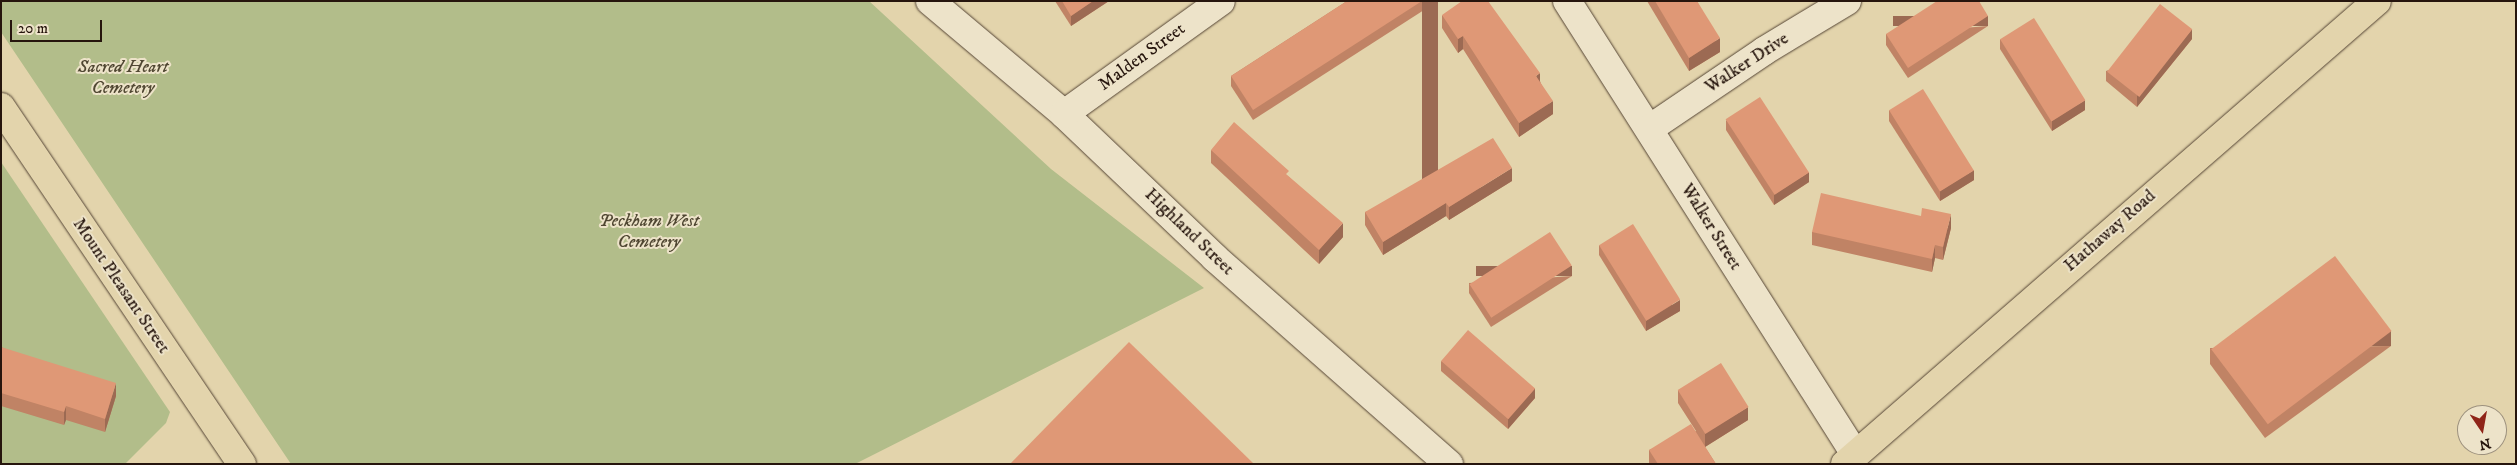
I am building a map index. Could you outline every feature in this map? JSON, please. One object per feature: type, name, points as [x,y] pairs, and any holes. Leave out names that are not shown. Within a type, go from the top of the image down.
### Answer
[{"type":"main road","name":"Hathaway Road","points":[[1850,459],[2377,1]]},
{"type":"main road","name":"Mount Pleasant Street","points":[[1,107],[242,464]]},
{"type":"street","name":"Highland Street","points":[[930,1],[1064,114],[1215,258],[1449,464]]},
{"type":"street","name":"Malden Street","points":[[1064,114],[1221,1]]},
{"type":"street","name":"Walker Street","points":[[1567,1],[1649,129],[1850,459]]},
{"type":"street","name":"Walker Drive","points":[[1649,129],[1764,50],[1848,1]]},
{"type":"green space","name":"Peckham West Cemetery","points":[[1,1],[869,1],[1051,169],[1204,288],[855,464],[291,464],[1,32]]},
{"type":"green space","points":[[1,162],[170,412],[166,423],[125,464],[1,464]]},
{"type":"building","points":[[1062,1],[1093,1],[1071,16]]},
{"type":"building","points":[[1347,1],[1422,1],[1253,110],[1231,76]]},
{"type":"building","points":[[1462,1],[1488,1],[1540,73],[1536,76],[1553,101],[1519,123],[1463,36],[1458,39],[1442,15]]},
{"type":"building","points":[[1655,1],[1697,1],[1720,38],[1689,58]]},
{"type":"building","points":[[1937,1],[1979,1],[1988,16],[1908,68],[1886,34]]},
{"type":"building","points":[[2160,4],[2192,29],[2139,97],[2107,72]]},
{"type":"building","points":[[2034,18],[2085,100],[2051,121],[2000,39]]},
{"type":"building","points":[[1923,89],[1974,170],[1940,192],[1889,110]]},
{"type":"building","points":[[1760,97],[1809,172],[1775,195],[1726,119]]},
{"type":"building","points":[[1234,122],[1289,171],[1286,174],[1343,223],[1319,250],[1211,150]]},
{"type":"building","points":[[1493,138],[1512,168],[1449,207],[1446,203],[1383,242],[1365,212]]},
{"type":"building","points":[[1821,193],[1921,216],[1922,208],[1951,214],[1943,247],[1935,245],[1932,259],[1812,232]]},
{"type":"building","points":[[1633,224],[1680,299],[1646,321],[1599,245]]},
{"type":"building","points":[[1550,232],[1572,266],[1491,318],[1469,284]]},
{"type":"building","points":[[2335,256],[2392,331],[2268,424],[2211,349]]},
{"type":"building","points":[[1468,330],[1535,388],[1508,419],[1441,361]]},
{"type":"building","points":[[1129,342],[1254,464],[1010,464]]},
{"type":"building","points":[[1,347],[116,383],[105,419],[66,406],[64,412],[1,393]]},
{"type":"building","points":[[1721,363],[1749,407],[1705,434],[1678,390]]},
{"type":"building","points":[[1691,424],[1716,464],[1658,464],[1649,450]]},
{"type":"park label","name":"Sacred Heart Cemetery","points":[[123,78]]}]
